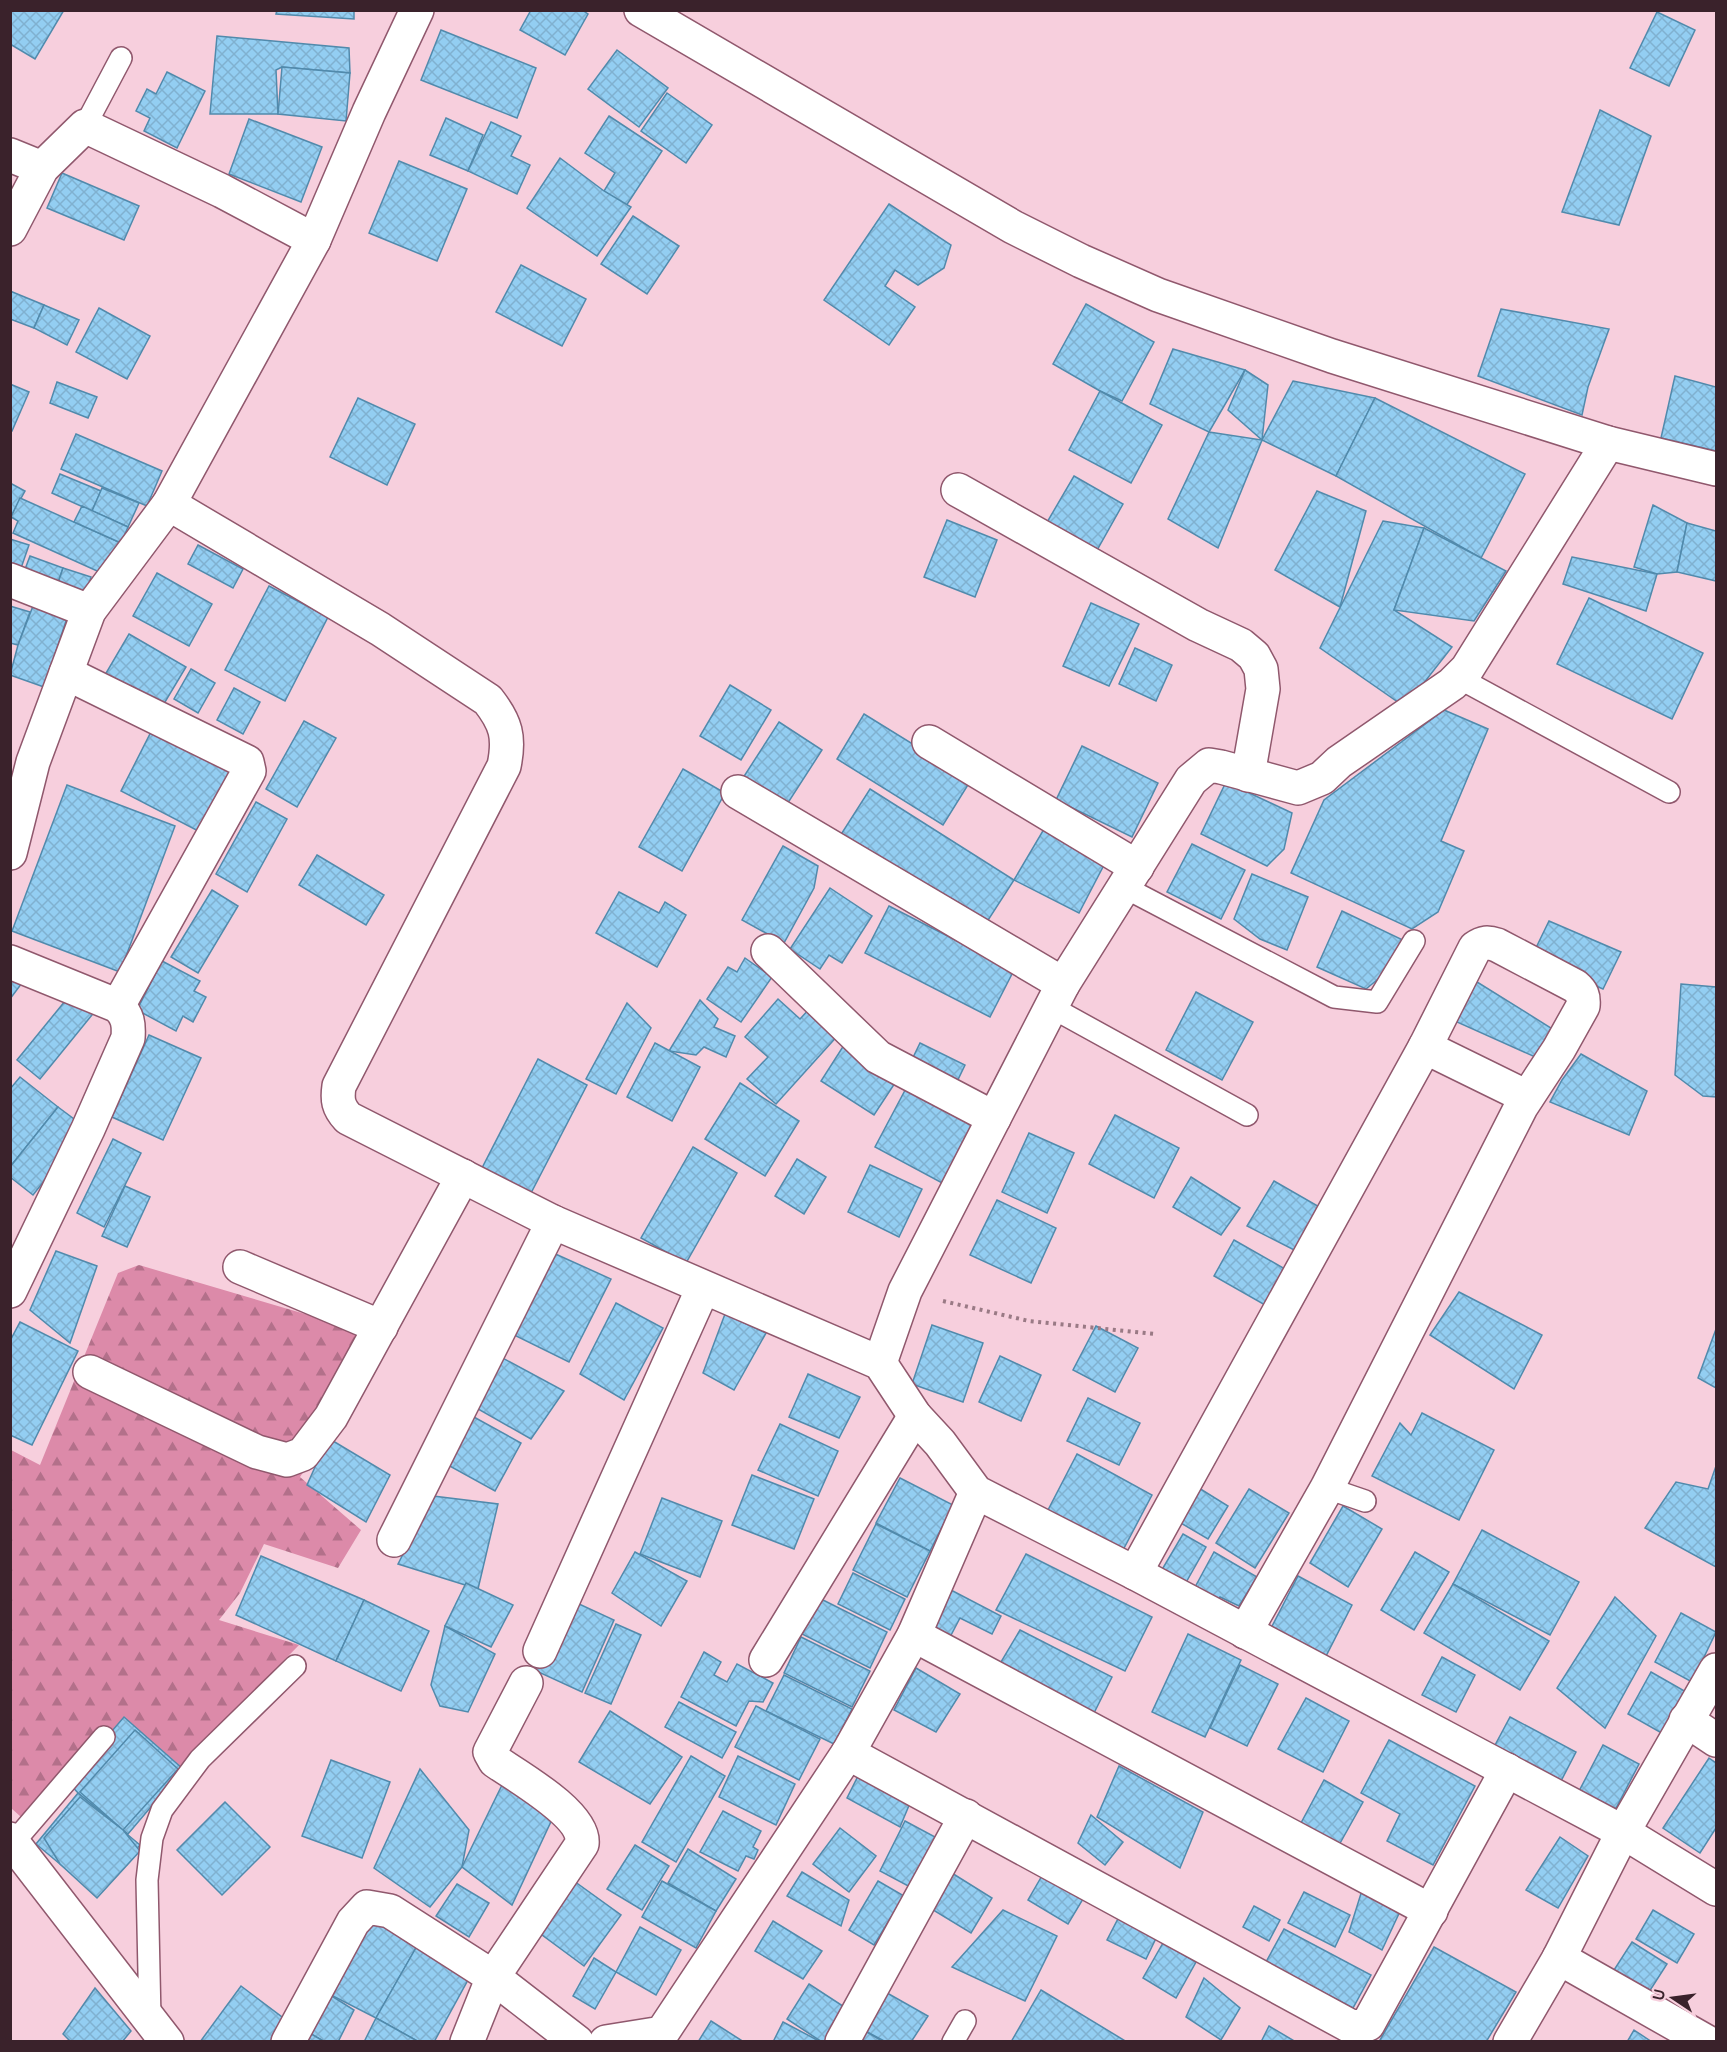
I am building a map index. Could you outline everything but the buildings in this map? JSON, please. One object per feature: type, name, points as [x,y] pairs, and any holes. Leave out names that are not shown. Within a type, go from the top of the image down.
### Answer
[{"type":"street","points":[[10,853],[22,759],[66,673],[89,611],[170,504],[314,240],[369,112],[417,10]]},
{"type":"street","points":[[641,10],[1013,227],[1158,295],[1332,356],[1608,443],[1716,469]]},
{"type":"street","points":[[10,229],[42,168],[85,126],[222,191],[314,240]]},
{"type":"street","points":[[10,155],[42,168]]},
{"type":"street","points":[[880,1363],[905,1291],[1057,995],[1191,780],[1209,765],[1298,788],[1310,784],[1322,778],[1339,762],[1459,678],[1467,669],[1608,443]]},
{"type":"street","points":[[958,490],[1198,625],[1241,645],[1254,656],[1261,669],[1263,689],[1248,775]]},
{"type":"street","points":[[170,504],[380,629],[488,700],[499,715],[505,732],[508,747],[504,766],[345,1071],[337,1099],[340,1110],[348,1118],[553,1222],[880,1363],[915,1416],[940,1443],[976,1492],[1135,1573],[1623,1832],[1716,1889]]},
{"type":"street","points":[[10,580],[89,611]]},
{"type":"street","points":[[66,673],[247,762],[249,767],[249,771],[118,1006]]},
{"type":"street","points":[[929,742],[1131,877]]},
{"type":"street","points":[[738,792],[1057,995]]},
{"type":"street","points":[[1135,1573],[1425,1047],[1475,948],[1488,942],[1497,945],[1575,986],[1584,998],[1583,1006],[1559,1049],[1527,1096],[1327,1488],[1245,1632]]},
{"type":"street","points":[[768,951],[878,1057],[994,1118]]},
{"type":"street","points":[[10,962],[118,1006],[126,1015],[129,1026],[128,1038],[88,1129],[10,1291]]},
{"type":"street","points":[[1425,1047],[1527,1096]]},
{"type":"street","points":[[90,1372],[257,1452],[287,1460],[303,1455],[331,1417],[464,1176]]},
{"type":"street","points":[[394,1540],[553,1222]]},
{"type":"street","points":[[240,1268],[381,1327]]},
{"type":"street","points":[[540,1651],[703,1288]]},
{"type":"street","points":[[766,1660],[915,1416]]},
{"type":"street","points":[[606,2042],[669,2037],[848,1753],[914,1635],[976,1492]]},
{"type":"street","points":[[914,1635],[1431,1911]]},
{"type":"street","points":[[1510,2042],[1559,1958],[1623,1832],[1716,1670]]},
{"type":"street","points":[[466,2042],[493,1977],[582,1844],[584,1836],[578,1825],[549,1798],[495,1761],[490,1752],[526,1683]]},
{"type":"street","points":[[1686,1720],[1716,1740]]},
{"type":"street","points":[[848,1753],[1350,2026],[1359,2027],[1368,2024],[1507,1770]]},
{"type":"street","points":[[842,2042],[966,1816]]},
{"type":"street","points":[[12,1841],[158,2030]]},
{"type":"street","points":[[288,2042],[353,1922],[367,1907],[390,1911],[493,1977],[577,2042]]},
{"type":"street","points":[[1559,1958],[1707,2042]]},
{"type":"lane","points":[[85,126],[122,58]]},
{"type":"lane","points":[[1459,678],[1669,792]]},
{"type":"lane","points":[[1131,877],[1334,997],[1377,1002],[1414,942]]},
{"type":"lane","points":[[1057,995],[1247,1115]]},
{"type":"lane","points":[[1327,1488],[1365,1501]]},
{"type":"lane","points":[[158,2030],[147,1880],[152,1838],[162,1810],[200,1760],[295,1666]]},
{"type":"lane","points":[[12,1841],[104,1737]]},
{"type":"lane","points":[[953,2042],[965,2022]]},
{"type":"path","points":[[905,1291],[1029,1321],[1155,1334]]},
{"type":"green space","points":[[139,1265],[390,1339],[300,1477],[361,1530],[338,1568],[264,1544],[240,1593],[219,1620],[299,1645],[172,1775],[127,1724],[30,1825],[11,1808],[11,1450],[40,1465],[118,1273]]}]
